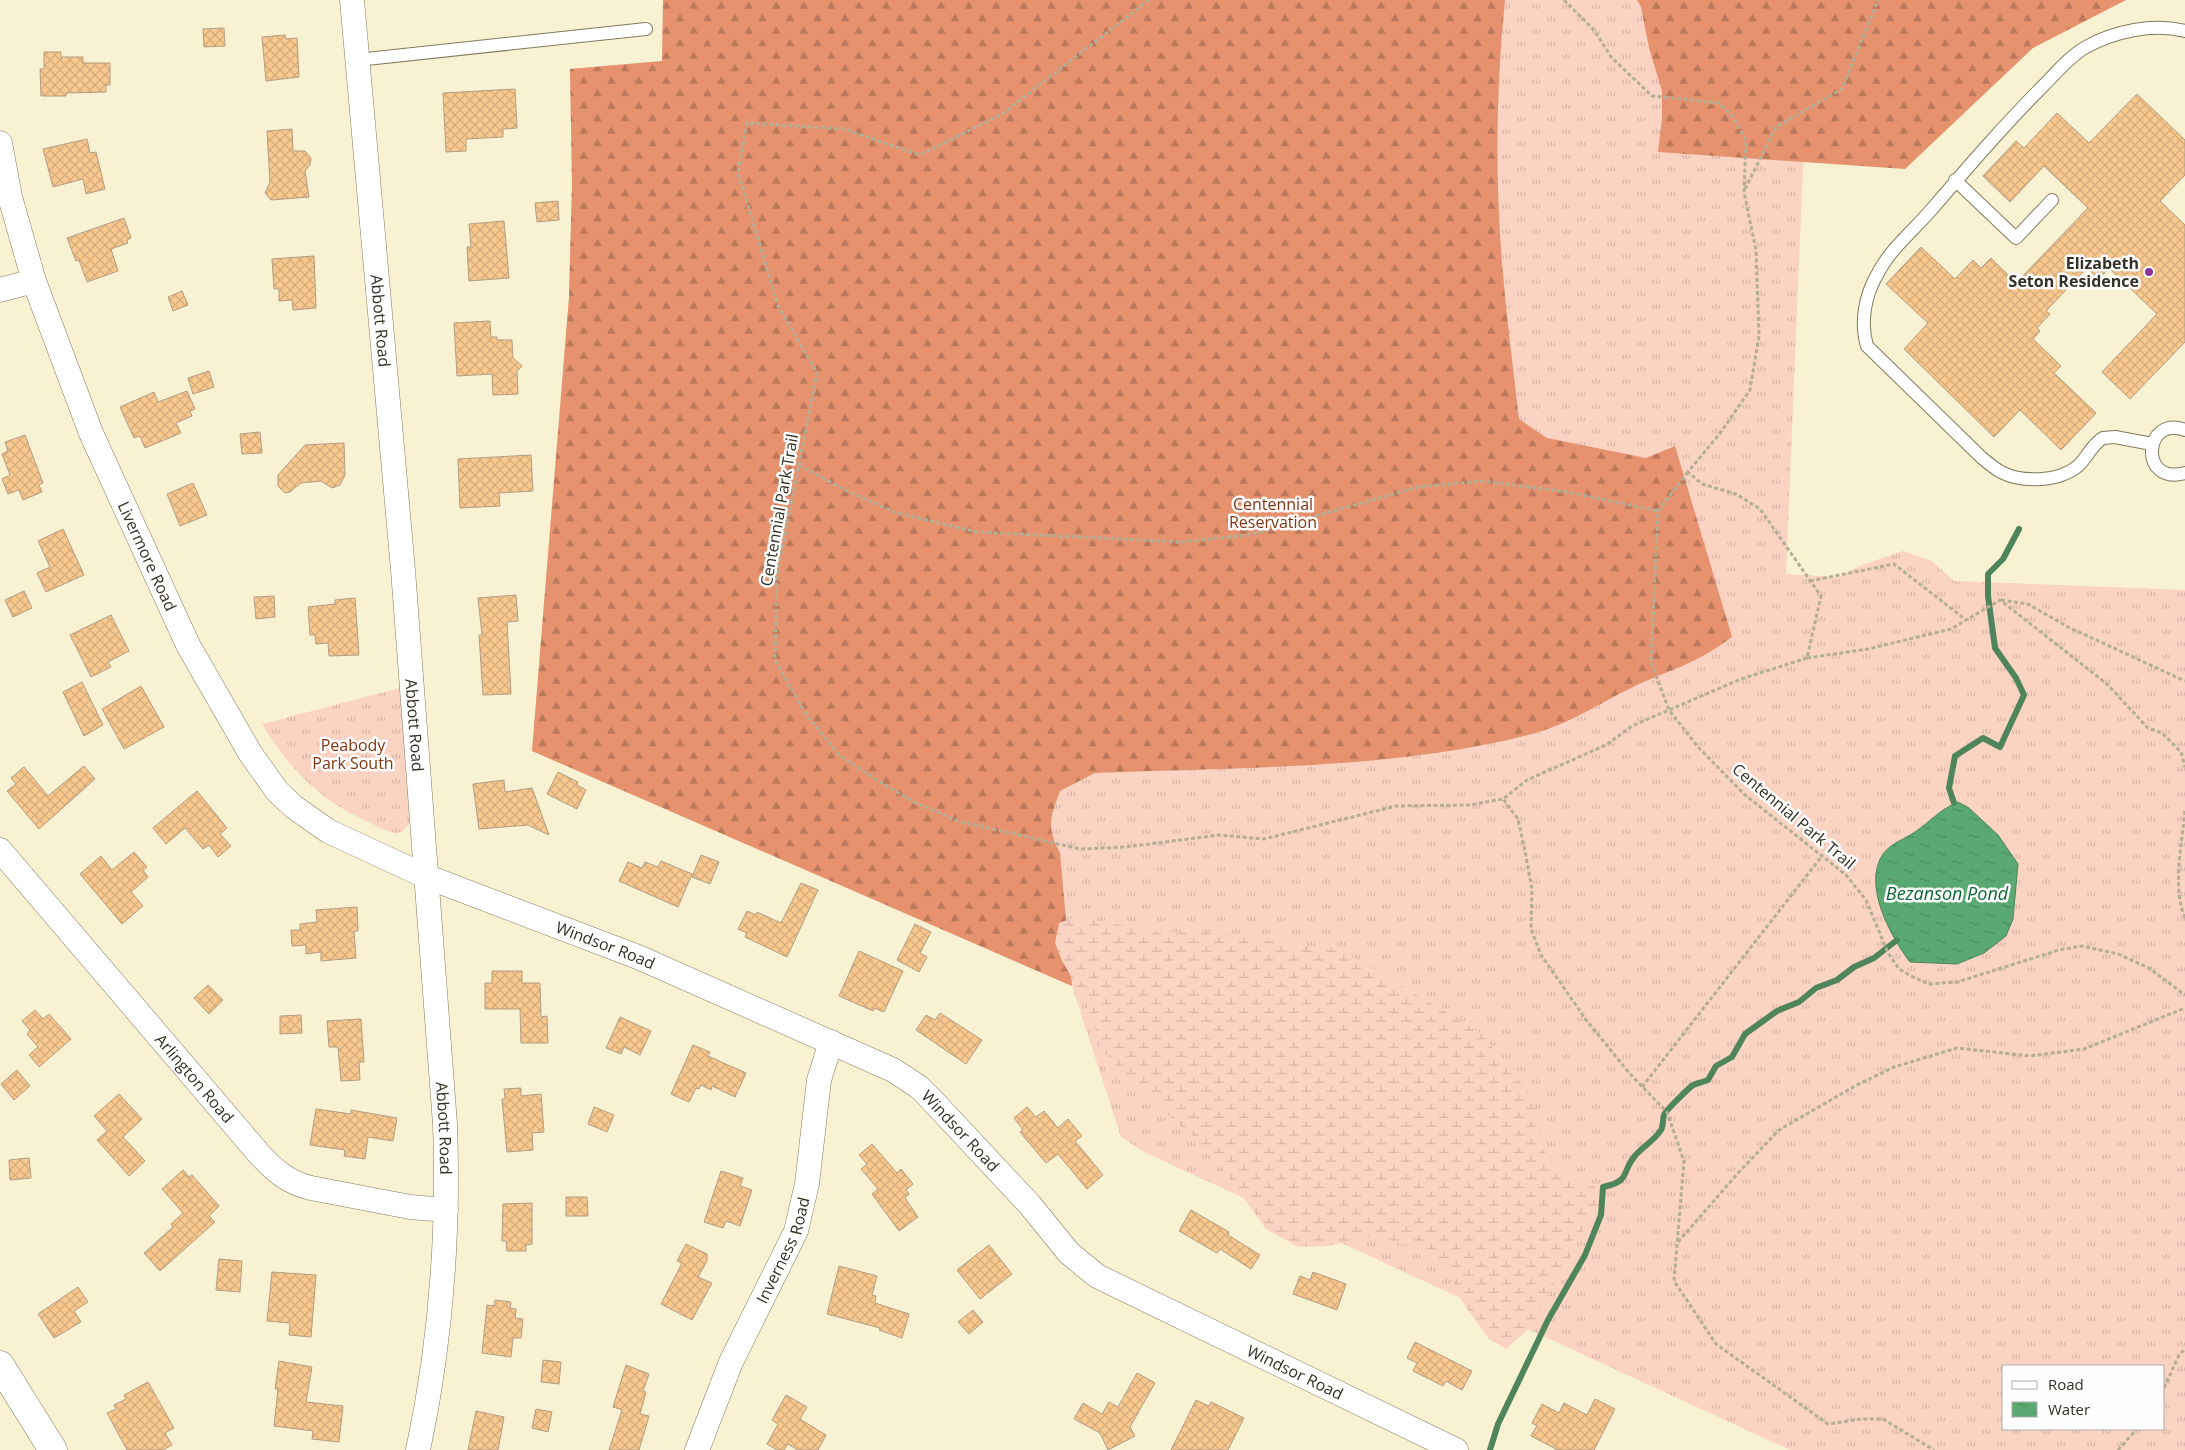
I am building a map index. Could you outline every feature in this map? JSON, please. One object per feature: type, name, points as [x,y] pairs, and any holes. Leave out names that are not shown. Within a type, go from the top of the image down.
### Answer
[{"type":"street","name":"Abbott Road","points":[[352,0],[403,570],[444,1104],[446,1210],[439,1320],[418,1450]]},
{"type":"street","name":"Livermore Road","points":[[0,143],[10,197],[34,280],[83,415],[188,645],[250,753],[277,791],[312,820],[328,831],[425,876]]},
{"type":"street","points":[[0,290],[34,280]]},
{"type":"street","name":"Arlington Road","points":[[0,850],[280,1175],[311,1188],[410,1207],[446,1210]]},
{"type":"street","name":"Windsor Road","points":[[425,876],[638,958],[893,1070],[919,1087],[1030,1205],[1069,1253],[1097,1276],[1456,1450]]},
{"type":"street","name":"Inverness Road","points":[[697,1450],[731,1362],[796,1231],[807,1184],[819,1080],[831,1042]]},
{"type":"street","points":[[0,1365],[53,1450]]},
{"type":"lane","points":[[2152,444],[2115,437],[2103,438],[2077,467],[2066,474],[2032,479],[2020,478],[2002,472],[1982,458],[1867,346],[1864,334],[1864,315],[1869,294],[1877,274],[1887,258],[1955,180],[2030,99],[2085,48],[2107,37],[2136,30],[2167,28],[2185,31]]},
{"type":"lane","points":[[357,60],[646,29]]},
{"type":"lane","points":[[1955,180],[2016,238],[2052,200]]},
{"type":"lane","points":[[2185,430],[2169,428],[2159,433],[2152,444],[2152,456],[2158,468],[2171,475],[2185,473]]},
{"type":"path","name":"Centennial Park Trail","points":[[1149,0],[1002,114],[920,155],[844,129],[747,123],[738,172],[778,306],[817,373],[777,575],[775,660],[805,712],[839,755],[914,802],[958,821],[1080,848],[1126,847],[1219,834],[1264,839],[1396,806],[1469,805],[1503,799],[1527,780],[1606,746],[1632,726],[1741,679],[1807,658],[1868,649],[1951,628],[2000,600]]},
{"type":"path","points":[[1564,0],[1594,30],[1612,58],[1652,96],[1719,103],[1733,117],[1746,141],[1744,192],[1756,250],[1759,336],[1750,390],[1722,432],[1658,511],[1651,662],[1669,710]]},
{"type":"path","points":[[1744,192],[1776,127],[1842,89],[1878,0]]},
{"type":"path","points":[[799,465],[845,490],[897,513],[977,532],[1181,542],[1249,535],[1418,488],[1482,481],[1568,492],[1658,511]]},
{"type":"path","points":[[1688,472],[1702,484],[1736,494],[1760,509],[1821,596],[1807,658]]},
{"type":"path","points":[[1810,581],[1894,564],[1966,620]]},
{"type":"path","points":[[2000,600],[2028,604],[2068,627],[2185,681]]},
{"type":"path","points":[[2000,600],[2107,684],[2148,728],[2162,733],[2181,752],[2185,767]]},
{"type":"path","name":"Centennial Park Trail","points":[[1669,710],[1698,747],[1745,795],[1846,874],[1866,900],[1888,953],[1899,969],[1929,984],[1956,982],[2059,950],[2082,946],[2118,954],[2149,968],[2185,995]]},
{"type":"path","points":[[1503,799],[1518,819],[1522,835],[1532,890],[1532,929],[1541,955],[1586,1021],[1642,1087],[1667,1112],[1684,1161],[1674,1281],[1716,1344],[1828,1424],[1861,1419],[1883,1419],[1934,1450]]},
{"type":"path","points":[[2184,915],[2179,876],[2185,811]]},
{"type":"path","points":[[1642,1087],[1822,856]]},
{"type":"path","points":[[1677,1242],[1779,1130],[1855,1086],[1894,1067],[1957,1048],[2030,1056],[2084,1049],[2185,1008]]},
{"type":"path","points":[[2165,1386],[2179,1356],[2185,1349]]},
{"type":"path","points":[[2118,1450],[2136,1430]]},
{"type":"green space","name":"Centennial Reservation","points":[[663,0],[1810,0],[1786,574],[1839,577],[1862,565],[1903,551],[1932,561],[1954,581],[2185,590],[2185,1450],[1790,1450],[1144,1152],[1121,1137],[1072,986],[532,751],[569,297],[572,184],[570,69],[662,61]]},
{"type":"green space","points":[[663,0],[1505,0],[1498,99],[1498,197],[1504,282],[1519,419],[1547,438],[1646,458],[1675,446],[1732,637],[1715,649],[1681,667],[1639,684],[1586,712],[1539,732],[1431,754],[1375,760],[1262,767],[1095,773],[1060,791],[1052,816],[1051,829],[1060,853],[1072,986],[532,751],[569,297],[572,184],[570,69],[662,61]]},
{"type":"green space","points":[[1637,0],[2126,0],[2033,48],[1905,169],[1658,152],[1662,118],[1662,91],[1649,48],[1641,7]]},
{"type":"green space","name":"Peabody Park South","points":[[400,688],[410,822],[402,832],[396,833],[383,829],[347,811],[318,791],[283,755],[262,724]]},
{"type":"green space","points":[[1076,917],[1161,932],[1217,932],[1299,945],[1335,948],[1369,966],[1481,1033],[1532,1096],[1540,1119],[1539,1144],[1557,1169],[1573,1181],[1590,1184],[1601,1192],[1605,1198],[1578,1239],[1531,1327],[1506,1349],[1488,1338],[1458,1296],[1450,1270],[1431,1254],[1374,1235],[1328,1246],[1298,1247],[1266,1229],[1209,1150],[1140,1091],[1103,1051],[1084,998],[1062,961],[1055,943],[1059,923]]},
{"type":"water","name":"Bezanson Pond","points":[[1958,802],[1969,808],[1998,835],[2018,864],[2013,919],[2006,936],[1984,953],[1957,964],[1910,962],[1895,939],[1881,910],[1877,895],[1877,867],[1883,854],[1890,847]]},
{"type":"building","points":[[224,28],[225,46],[204,47],[203,29]]},
{"type":"building","points":[[285,35],[286,39],[297,38],[299,77],[266,81],[262,37]]},
{"type":"building","points":[[44,52],[61,52],[61,57],[83,57],[83,63],[110,63],[110,85],[106,85],[106,92],[66,93],[66,96],[41,96],[40,69],[44,69]]},
{"type":"building","points":[[515,89],[517,128],[503,129],[503,137],[466,139],[466,151],[446,152],[443,93]]},
{"type":"building","name":"Elizabeth Seton Residence","points":[[2137,94],[2185,140],[2185,175],[2160,201],[2185,225],[2185,342],[2130,399],[2102,372],[2157,314],[2109,268],[2099,279],[2087,268],[2046,311],[2050,314],[2037,328],[2040,331],[2033,339],[2061,366],[2054,373],[2096,413],[2061,450],[2020,410],[1994,437],[1904,349],[1928,323],[1886,284],[1921,247],[1955,279],[1973,260],[1981,268],[1991,258],[2016,283],[2088,208],[2044,166],[2010,202],[1983,176],[2016,141],[2024,148],[2057,113],[2089,143]]},
{"type":"building","points":[[292,129],[293,151],[305,151],[311,158],[310,165],[305,171],[309,197],[271,200],[265,193],[270,182],[267,131]]},
{"type":"building","points":[[87,139],[90,153],[96,152],[105,189],[86,194],[83,179],[53,187],[43,149]]},
{"type":"building","points":[[558,201],[559,220],[537,222],[535,203]]},
{"type":"building","points":[[124,218],[131,238],[127,240],[128,243],[111,249],[118,271],[87,282],[79,260],[76,261],[67,238]]},
{"type":"building","points":[[504,221],[509,278],[469,281],[467,247],[471,247],[469,224]]},
{"type":"building","points":[[314,256],[316,308],[293,310],[292,300],[279,301],[279,289],[274,289],[272,259]]},
{"type":"building","points":[[182,291],[188,305],[173,311],[168,297]]},
{"type":"building","points":[[490,321],[491,337],[497,337],[497,340],[512,340],[513,358],[522,366],[517,371],[518,394],[493,395],[492,374],[457,376],[454,323]]},
{"type":"building","points":[[209,371],[214,387],[193,394],[188,378]]},
{"type":"building","points":[[187,391],[195,409],[190,411],[192,416],[176,423],[181,433],[145,448],[140,436],[134,438],[120,407],[154,392],[158,402]]},
{"type":"building","points":[[260,432],[262,453],[242,454],[240,434]]},
{"type":"building","points":[[25,435],[43,483],[39,485],[42,492],[23,500],[19,490],[8,494],[2,479],[10,475],[2,454],[8,451],[5,442]]},
{"type":"building","points":[[344,443],[345,475],[340,485],[332,488],[321,481],[301,483],[290,492],[285,493],[278,486],[278,475],[305,445]]},
{"type":"building","points":[[531,455],[533,491],[499,493],[500,506],[460,508],[458,459]]},
{"type":"building","points":[[193,483],[207,515],[180,526],[167,494]]},
{"type":"building","points":[[63,529],[84,575],[46,592],[37,573],[50,567],[38,541]]},
{"type":"building","points":[[24,591],[32,608],[13,617],[5,600]]},
{"type":"building","points":[[516,595],[518,621],[507,622],[511,694],[483,695],[479,635],[482,635],[478,598]]},
{"type":"building","points":[[274,596],[275,617],[256,619],[254,597]]},
{"type":"building","points":[[355,598],[359,655],[329,656],[328,643],[316,644],[315,635],[310,635],[308,607],[335,604],[335,600]]},
{"type":"building","points":[[111,615],[129,651],[108,662],[111,667],[91,677],[70,635]]},
{"type":"building","points":[[82,682],[103,725],[84,736],[63,692]]},
{"type":"building","points":[[141,686],[164,727],[124,749],[102,709]]},
{"type":"building","points":[[84,766],[95,779],[39,829],[7,791],[16,784],[11,778],[24,767],[48,796]]},
{"type":"building","points":[[558,772],[578,782],[577,785],[586,790],[577,809],[547,794]]},
{"type":"building","points":[[504,780],[505,792],[532,788],[549,835],[528,825],[479,829],[473,784]]},
{"type":"building","points":[[197,791],[227,828],[220,834],[231,846],[218,857],[209,845],[203,849],[185,828],[166,844],[153,828]]},
{"type":"building","points":[[134,852],[147,867],[143,870],[148,877],[131,892],[143,906],[122,924],[80,874],[101,856],[112,870]]},
{"type":"building","points":[[701,855],[719,862],[710,884],[692,877]]},
{"type":"building","points":[[661,861],[692,874],[678,907],[619,881],[628,862],[642,868],[645,862],[658,867]]},
{"type":"building","points":[[801,883],[818,890],[787,957],[745,937],[747,933],[738,929],[747,911],[756,915],[757,912],[781,923]]},
{"type":"building","points":[[357,907],[358,931],[354,931],[356,958],[321,961],[321,952],[306,954],[306,945],[292,946],[291,930],[300,930],[300,924],[317,922],[316,910]]},
{"type":"building","points":[[915,924],[931,932],[920,953],[927,957],[919,972],[897,960]]},
{"type":"building","points":[[859,951],[903,971],[884,1012],[874,1008],[873,1011],[839,996]]},
{"type":"building","points":[[492,971],[522,971],[522,983],[540,983],[541,1017],[547,1016],[548,1043],[521,1043],[520,1009],[485,1009],[485,983],[492,983]]},
{"type":"building","points":[[208,985],[223,1000],[209,1014],[194,998]]},
{"type":"building","points":[[35,1010],[43,1019],[49,1014],[71,1039],[39,1067],[29,1055],[38,1047],[27,1034],[30,1030],[22,1021]]},
{"type":"building","points":[[940,1013],[982,1040],[966,1064],[916,1030],[926,1015],[935,1020]]},
{"type":"building","points":[[301,1015],[302,1033],[280,1034],[280,1016]]},
{"type":"building","points":[[620,1017],[651,1031],[640,1055],[624,1047],[621,1054],[606,1048]]},
{"type":"building","points":[[361,1019],[364,1062],[359,1062],[360,1080],[341,1081],[338,1047],[329,1047],[327,1021]]},
{"type":"building","points":[[693,1045],[710,1052],[708,1056],[746,1073],[735,1097],[712,1086],[711,1090],[701,1085],[699,1089],[696,1088],[689,1102],[671,1094]]},
{"type":"building","points":[[17,1070],[30,1086],[14,1100],[1,1084]]},
{"type":"building","points":[[521,1088],[521,1096],[541,1094],[544,1132],[532,1133],[533,1150],[507,1152],[502,1099],[505,1099],[504,1089]]},
{"type":"building","points":[[119,1094],[142,1119],[123,1137],[145,1161],[129,1176],[97,1140],[107,1131],[94,1116]]},
{"type":"building","points":[[594,1107],[614,1115],[607,1132],[588,1124]]},
{"type":"building","points":[[1027,1107],[1036,1117],[1044,1111],[1058,1128],[1068,1119],[1082,1136],[1075,1141],[1103,1175],[1087,1189],[1058,1154],[1046,1163],[1020,1132],[1023,1130],[1014,1118]]},
{"type":"building","points":[[316,1109],[351,1114],[351,1110],[397,1118],[393,1141],[368,1137],[365,1159],[344,1156],[345,1150],[310,1145]]},
{"type":"building","points":[[872,1144],[897,1173],[901,1169],[913,1184],[906,1190],[909,1194],[905,1198],[918,1217],[899,1231],[872,1194],[878,1189],[861,1169],[867,1164],[859,1155]]},
{"type":"building","points":[[29,1158],[31,1178],[10,1180],[9,1160]]},
{"type":"building","points":[[183,1170],[189,1177],[192,1175],[219,1206],[209,1216],[215,1222],[160,1271],[144,1253],[173,1227],[171,1224],[183,1213],[162,1189]]},
{"type":"building","points":[[721,1171],[743,1178],[740,1186],[752,1190],[740,1226],[726,1221],[723,1228],[704,1222]]},
{"type":"building","points":[[566,1197],[587,1197],[588,1216],[566,1216]]},
{"type":"building","points":[[532,1203],[532,1244],[526,1245],[526,1251],[507,1251],[506,1241],[502,1241],[503,1204]]},
{"type":"building","points":[[1191,1210],[1229,1232],[1228,1235],[1260,1255],[1251,1269],[1220,1249],[1217,1253],[1179,1231]]},
{"type":"building","points":[[686,1244],[707,1254],[707,1261],[698,1277],[712,1283],[692,1320],[661,1304],[682,1263],[677,1261]]},
{"type":"building","points":[[989,1245],[1012,1274],[980,1299],[957,1270]]},
{"type":"building","points":[[219,1259],[242,1261],[240,1292],[216,1290]]},
{"type":"building","points":[[839,1266],[877,1276],[872,1295],[876,1296],[875,1303],[909,1314],[902,1338],[879,1330],[880,1328],[827,1314]]},
{"type":"building","points":[[272,1272],[316,1275],[311,1337],[289,1335],[290,1323],[267,1321]]},
{"type":"building","points":[[1313,1272],[1346,1284],[1337,1310],[1293,1294],[1300,1276],[1310,1280]]},
{"type":"building","points":[[78,1287],[88,1302],[74,1311],[81,1322],[54,1338],[38,1314]]},
{"type":"building","points":[[495,1300],[511,1302],[510,1308],[516,1309],[515,1318],[523,1319],[521,1338],[513,1338],[511,1357],[482,1353],[487,1305],[494,1306]]},
{"type":"building","points":[[973,1310],[983,1322],[969,1334],[958,1322]]},
{"type":"building","points":[[1415,1342],[1472,1371],[1462,1390],[1446,1381],[1443,1386],[1413,1371],[1417,1363],[1407,1358]]},
{"type":"building","points":[[543,1360],[561,1362],[559,1384],[541,1382]]},
{"type":"building","points":[[279,1361],[312,1367],[306,1402],[343,1406],[339,1442],[312,1439],[313,1431],[274,1426],[278,1389],[275,1389]]},
{"type":"building","points":[[626,1365],[649,1374],[643,1391],[646,1392],[640,1414],[649,1416],[639,1450],[609,1450],[622,1410],[613,1407]]},
{"type":"building","points":[[1137,1373],[1155,1383],[1130,1427],[1135,1436],[1108,1450],[1100,1433],[1074,1419],[1083,1403],[1102,1414],[1109,1402],[1118,1407]]},
{"type":"building","points":[[148,1382],[174,1428],[165,1433],[172,1445],[163,1450],[127,1450],[107,1413],[116,1409],[114,1405],[126,1399],[124,1395]]},
{"type":"building","points":[[786,1395],[807,1407],[800,1419],[826,1435],[818,1450],[798,1450],[788,1444],[784,1450],[777,1450],[767,1444],[778,1424],[772,1420]]},
{"type":"building","points":[[1595,1399],[1615,1409],[1594,1450],[1558,1450],[1531,1436],[1537,1426],[1532,1423],[1542,1404],[1559,1413],[1564,1403],[1587,1415]]},
{"type":"building","points":[[1196,1400],[1209,1406],[1211,1402],[1244,1418],[1228,1450],[1171,1450]]},
{"type":"building","points":[[536,1409],[552,1412],[548,1432],[532,1428]]},
{"type":"building","points":[[476,1411],[504,1417],[498,1450],[468,1450]]},
{"type":"waterway","points":[[1954,803],[1949,788],[1955,756],[1983,738],[2000,747],[2024,695],[2016,678],[1995,648],[1988,596],[1988,574],[2003,559],[2019,529]]},
{"type":"waterway","points":[[1490,1450],[1498,1424],[1548,1320],[1585,1255],[1601,1215],[1603,1187],[1612,1185],[1622,1179],[1634,1157],[1661,1130],[1664,1115],[1668,1109],[1693,1085],[1708,1080],[1716,1066],[1732,1057],[1745,1034],[1777,1011],[1799,1002],[1816,988],[1837,980],[1854,967],[1874,958],[1897,940]]},
{"type":"place","name":"Elizabeth Seton Residence","points":[[2149,272]]}]
